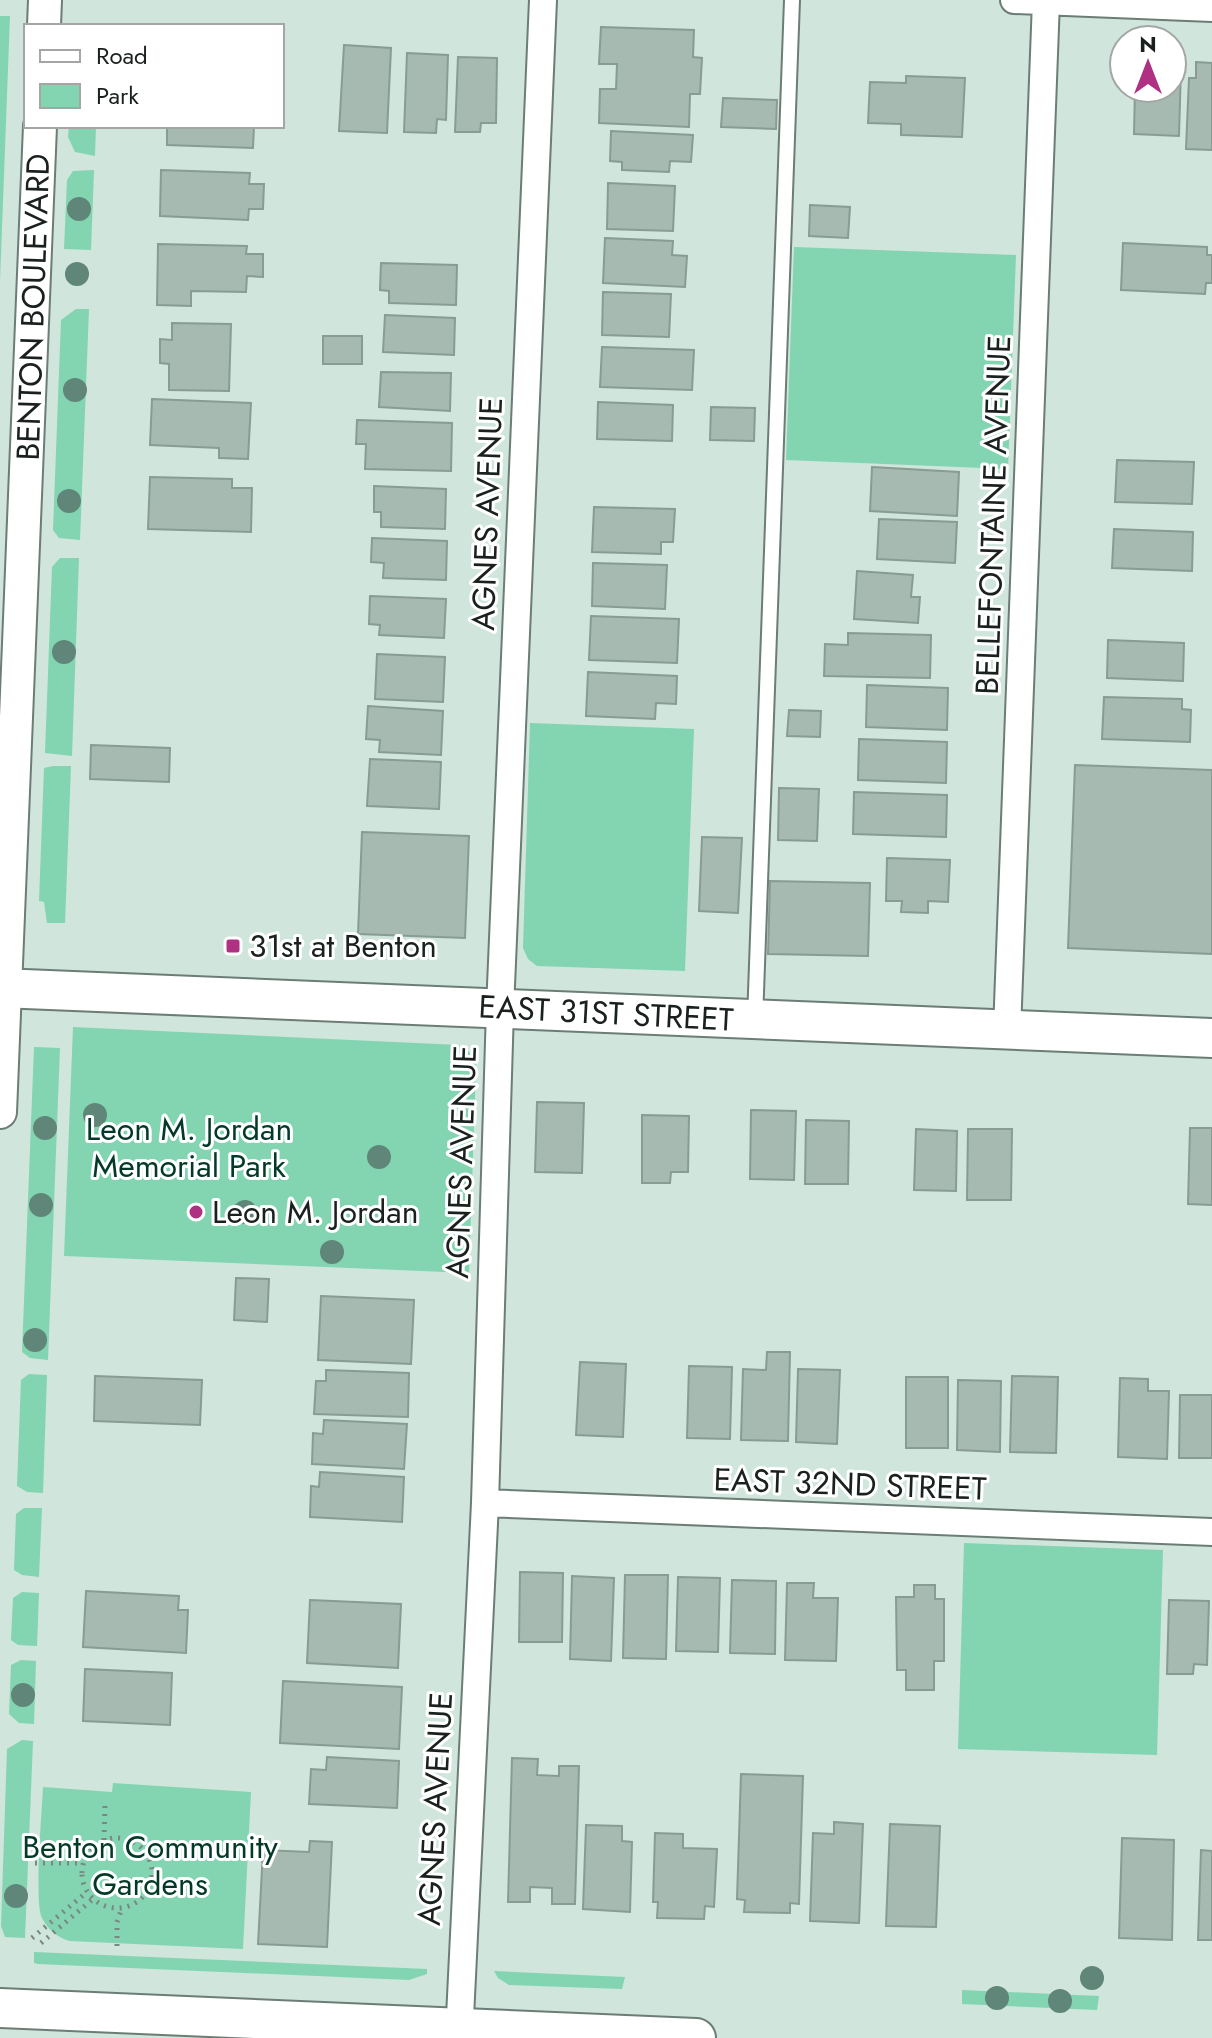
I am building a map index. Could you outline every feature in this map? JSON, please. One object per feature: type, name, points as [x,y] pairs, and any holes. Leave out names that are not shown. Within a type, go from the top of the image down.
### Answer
[{"type":"main road","name":"EAST 31ST STREET","points":[[3,989],[1212,1038]]},
{"type":"main road","points":[[0,2008],[459,2033],[696,2038]]},
{"type":"street","points":[[44,24],[45,0]]},
{"type":"street","name":"AGNES AVENUE","points":[[459,2033],[485,1503],[500,1009],[543,0]]},
{"type":"street","points":[[1014,0],[1212,8]]},
{"type":"street","name":"BELLEFONTAINE AVENUE","points":[[1007,1031],[1046,1]]},
{"type":"street","name":"BENTON BOULEVARD","points":[[0,1112],[40,128]]},
{"type":"street","name":"EAST 32ND STREET","points":[[485,1503],[1212,1532]]},
{"type":"lane","points":[[755,1020],[792,0]]},
{"type":"path","points":[[104,1840],[105,1804]]},
{"type":"path","points":[[122,1838],[143,1849],[150,1860],[151,1881],[147,1892],[139,1900],[122,1908],[108,1907],[87,1892],[81,1873],[83,1863],[89,1850],[104,1840],[122,1838]]},
{"type":"path","points":[[35,1863],[83,1863]]},
{"type":"path","points":[[32,1938],[87,1892]]},
{"type":"path","points":[[41,1943],[93,1899]]},
{"type":"path","points":[[117,1946],[117,1922],[122,1908]]},
{"type":"green space","points":[[0,16],[10,16],[0,281]]},
{"type":"green space","points":[[69,128],[96,128],[95,156],[75,152],[68,137]]},
{"type":"green space","points":[[94,170],[91,250],[64,249],[67,180],[73,171]]},
{"type":"green space","points":[[794,247],[1016,255],[1008,469],[786,460]]},
{"type":"green space","points":[[76,309],[89,309],[80,540],[59,538],[53,530],[61,320]]},
{"type":"green space","points":[[60,558],[79,558],[72,756],[45,753],[52,567]]},
{"type":"green space","points":[[530,723],[694,729],[685,971],[537,966],[528,959],[523,948]]},
{"type":"green space","points":[[71,766],[65,923],[47,923],[44,902],[39,901],[44,768]]},
{"type":"green space","name":"Leon M. Jordan Memorial Park","points":[[73,1027],[459,1045],[475,1056],[476,1067],[469,1273],[64,1256]]},
{"type":"green space","points":[[34,1047],[60,1048],[48,1360],[30,1358],[22,1352]]},
{"type":"green space","points":[[29,1374],[47,1375],[43,1493],[27,1492],[17,1486],[21,1380]]},
{"type":"green space","points":[[24,1508],[42,1508],[39,1577],[22,1575],[14,1570],[16,1514]]},
{"type":"green space","points":[[964,1543],[1163,1550],[1157,1755],[958,1749]]},
{"type":"green space","points":[[22,1592],[39,1593],[37,1646],[18,1645],[11,1640],[13,1598]]},
{"type":"green space","points":[[21,1660],[36,1661],[34,1724],[19,1723],[9,1714],[11,1665]]},
{"type":"green space","points":[[22,1740],[33,1741],[25,1938],[5,1937],[1,1926],[7,1749]]},
{"type":"green space","name":"Benton Community Gardens","points":[[113,1783],[251,1792],[243,1949],[70,1941],[57,1936],[47,1926],[42,1918],[39,1894],[43,1787],[112,1792]]},
{"type":"green space","points":[[34,1952],[427,1969],[427,1974],[409,1980],[38,1964],[34,1963]]},
{"type":"green space","points":[[494,1971],[625,1977],[622,1989],[509,1985]]},
{"type":"green space","points":[[962,1990],[1099,1996],[1097,2010],[962,2004]]},
{"type":"building","points":[[601,27],[694,30],[693,57],[702,58],[700,94],[690,94],[689,127],[599,123],[600,89],[616,89],[617,64],[599,64]]},
{"type":"building","points":[[344,45],[391,48],[387,133],[339,131]]},
{"type":"building","points":[[407,53],[448,55],[446,120],[437,119],[436,133],[404,132]]},
{"type":"building","points":[[458,57],[497,58],[496,123],[481,123],[480,132],[455,132]]},
{"type":"building","points":[[1196,62],[1212,63],[1212,150],[1186,149],[1189,78],[1196,78]]},
{"type":"building","points":[[906,76],[965,78],[962,137],[901,135],[901,124],[868,123],[870,82],[906,83]]},
{"type":"building","points":[[723,98],[777,100],[776,129],[721,127]]},
{"type":"building","points":[[1135,104],[1180,104],[1179,136],[1134,134]]},
{"type":"building","points":[[167,128],[254,128],[253,148],[167,145]]},
{"type":"building","points":[[611,131],[693,135],[691,162],[670,161],[669,172],[622,170],[622,162],[610,161]]},
{"type":"building","points":[[161,170],[250,173],[249,184],[264,184],[263,209],[249,209],[248,220],[160,216]]},
{"type":"building","points":[[608,183],[675,186],[673,231],[607,229]]},
{"type":"building","points":[[810,205],[850,207],[848,238],[809,236]]},
{"type":"building","points":[[605,238],[673,241],[672,255],[687,256],[685,287],[603,283]]},
{"type":"building","points":[[1123,243],[1207,247],[1207,255],[1212,255],[1212,283],[1206,283],[1205,294],[1121,290]]},
{"type":"building","points":[[158,244],[247,246],[246,254],[263,254],[263,277],[247,276],[246,292],[191,291],[191,306],[157,305]]},
{"type":"building","points":[[381,263],[457,265],[456,305],[389,303],[389,291],[380,290]]},
{"type":"building","points":[[603,292],[671,294],[669,337],[602,335]]},
{"type":"building","points":[[385,315],[455,318],[454,355],[383,352]]},
{"type":"building","points":[[172,323],[231,324],[229,391],[169,390],[169,364],[160,363],[160,339],[172,340]]},
{"type":"building","points":[[323,336],[362,336],[362,364],[323,364]]},
{"type":"building","points":[[602,347],[694,350],[692,390],[600,387]]},
{"type":"building","points":[[381,372],[451,373],[450,411],[379,407]]},
{"type":"building","points":[[152,399],[251,403],[248,459],[219,458],[219,448],[150,445]]},
{"type":"building","points":[[598,402],[673,405],[672,441],[597,439]]},
{"type":"building","points":[[711,407],[755,408],[754,441],[710,440]]},
{"type":"building","points":[[357,420],[452,423],[451,471],[365,469],[366,444],[356,444]]},
{"type":"building","points":[[1117,460],[1194,462],[1192,504],[1115,502]]},
{"type":"building","points":[[872,467],[959,472],[957,516],[870,511]]},
{"type":"building","points":[[150,477],[232,479],[232,488],[252,488],[251,532],[148,529]]},
{"type":"building","points":[[374,486],[446,489],[445,529],[381,527],[381,512],[374,512]]},
{"type":"building","points":[[594,507],[675,509],[673,542],[661,542],[661,554],[592,552]]},
{"type":"building","points":[[879,519],[957,522],[955,563],[877,559]]},
{"type":"building","points":[[1114,529],[1193,532],[1192,571],[1112,568]]},
{"type":"building","points":[[372,538],[447,541],[446,580],[383,578],[384,563],[371,562]]},
{"type":"building","points":[[593,563],[667,565],[665,609],[592,606]]},
{"type":"building","points":[[857,571],[913,575],[911,597],[920,597],[918,623],[854,619]]},
{"type":"building","points":[[370,596],[446,599],[444,638],[379,635],[380,625],[369,624]]},
{"type":"building","points":[[591,616],[679,619],[677,663],[589,660]]},
{"type":"building","points":[[848,633],[931,635],[930,678],[824,676],[825,644],[848,645]]},
{"type":"building","points":[[1108,640],[1184,643],[1183,681],[1107,678]]},
{"type":"building","points":[[377,654],[445,657],[443,702],[375,699]]},
{"type":"building","points":[[588,672],[677,676],[676,704],[656,703],[655,719],[586,716]]},
{"type":"building","points":[[867,685],[948,688],[947,730],[866,727]]},
{"type":"building","points":[[1104,697],[1182,699],[1182,709],[1191,710],[1190,742],[1102,739]]},
{"type":"building","points":[[368,706],[443,711],[441,755],[379,752],[380,740],[366,739]]},
{"type":"building","points":[[789,710],[821,711],[820,737],[787,736]]},
{"type":"building","points":[[859,739],[947,742],[946,783],[858,780]]},
{"type":"building","points":[[91,745],[170,748],[169,782],[90,779]]},
{"type":"building","points":[[370,759],[441,762],[439,809],[367,806]]},
{"type":"building","points":[[1075,765],[1212,770],[1212,954],[1068,948]]},
{"type":"building","points":[[779,788],[819,789],[817,841],[778,840]]},
{"type":"building","points":[[854,792],[947,795],[946,837],[853,834]]},
{"type":"building","points":[[362,832],[469,836],[465,938],[358,934]]},
{"type":"building","points":[[702,837],[742,838],[738,913],[699,911]]},
{"type":"building","points":[[887,858],[950,860],[948,902],[928,901],[928,913],[901,912],[902,901],[886,901]]},
{"type":"building","points":[[770,881],[870,883],[868,956],[768,954]]},
{"type":"building","points":[[537,1102],[584,1103],[582,1173],[535,1172]]},
{"type":"building","points":[[751,1110],[796,1111],[794,1180],[750,1179]]},
{"type":"building","points":[[642,1115],[689,1116],[688,1172],[671,1172],[670,1183],[642,1183]]},
{"type":"building","points":[[806,1120],[849,1121],[848,1184],[805,1184]]},
{"type":"building","points":[[1190,1128],[1212,1128],[1212,1205],[1188,1204]]},
{"type":"building","points":[[916,1129],[957,1131],[956,1191],[914,1190]]},
{"type":"building","points":[[968,1129],[1012,1129],[1011,1200],[967,1200]]},
{"type":"building","points":[[236,1278],[269,1279],[267,1322],[234,1320]]},
{"type":"building","points":[[321,1296],[414,1300],[411,1364],[318,1360]]},
{"type":"building","points":[[767,1352],[790,1352],[788,1441],[741,1440],[743,1369],[766,1370]]},
{"type":"building","points":[[580,1362],[626,1364],[623,1437],[576,1435]]},
{"type":"building","points":[[689,1366],[732,1367],[730,1439],[687,1438]]},
{"type":"building","points":[[798,1369],[840,1370],[837,1444],[796,1442]]},
{"type":"building","points":[[326,1370],[409,1373],[408,1417],[314,1414],[316,1381],[326,1381]]},
{"type":"building","points":[[95,1376],[202,1380],[200,1425],[94,1421]]},
{"type":"building","points":[[1012,1376],[1058,1377],[1056,1453],[1010,1452]]},
{"type":"building","points":[[906,1377],[948,1377],[948,1448],[906,1448]]},
{"type":"building","points":[[1120,1378],[1148,1379],[1148,1391],[1169,1391],[1167,1459],[1118,1457]]},
{"type":"building","points":[[958,1380],[1001,1381],[1000,1452],[957,1450]]},
{"type":"building","points":[[1180,1395],[1212,1395],[1212,1458],[1179,1458]]},
{"type":"building","points":[[324,1420],[407,1424],[404,1469],[312,1464],[313,1433],[323,1434]]},
{"type":"building","points":[[320,1472],[404,1477],[402,1522],[310,1517],[311,1486],[319,1487]]},
{"type":"building","points":[[520,1572],[563,1573],[562,1642],[519,1642]]},
{"type":"building","points":[[625,1575],[668,1575],[666,1659],[623,1658]]},
{"type":"building","points":[[572,1576],[614,1578],[611,1661],[570,1659]]},
{"type":"building","points":[[678,1577],[720,1578],[718,1652],[676,1651]]},
{"type":"building","points":[[732,1580],[776,1581],[775,1654],[730,1653]]},
{"type":"building","points":[[787,1583],[814,1583],[813,1598],[838,1598],[836,1661],[785,1660]]},
{"type":"building","points":[[914,1585],[935,1585],[935,1599],[944,1599],[944,1661],[934,1661],[934,1690],[906,1690],[906,1670],[897,1670],[896,1597],[914,1597]]},
{"type":"building","points":[[86,1591],[179,1596],[178,1610],[188,1610],[186,1653],[83,1647]]},
{"type":"building","points":[[310,1600],[401,1604],[398,1668],[307,1663]]},
{"type":"building","points":[[1169,1600],[1209,1601],[1207,1665],[1194,1664],[1193,1674],[1167,1674]]},
{"type":"building","points":[[85,1669],[172,1673],[170,1725],[83,1721]]},
{"type":"building","points":[[283,1681],[402,1687],[399,1749],[280,1743]]},
{"type":"building","points":[[327,1757],[399,1761],[397,1808],[309,1804],[311,1769],[326,1770]]},
{"type":"building","points":[[512,1758],[538,1759],[537,1775],[559,1776],[559,1766],[579,1766],[575,1904],[552,1904],[552,1888],[530,1887],[530,1902],[508,1902]]},
{"type":"building","points":[[741,1774],[803,1776],[799,1904],[790,1903],[790,1913],[744,1912],[745,1900],[737,1899]]},
{"type":"building","points":[[834,1822],[863,1824],[859,1923],[810,1921],[813,1833],[834,1834]]},
{"type":"building","points":[[890,1824],[940,1826],[936,1927],[886,1926]]},
{"type":"building","points":[[586,1825],[622,1826],[622,1841],[632,1842],[630,1912],[583,1909]]},
{"type":"building","points":[[655,1833],[683,1834],[683,1848],[717,1849],[714,1907],[705,1906],[704,1919],[657,1918],[658,1902],[653,1902]]},
{"type":"building","points":[[1122,1838],[1174,1840],[1172,1940],[1119,1938]]},
{"type":"building","points":[[310,1841],[332,1842],[327,1947],[258,1944],[263,1850],[309,1852]]},
{"type":"building","points":[[1201,1850],[1212,1851],[1212,1940],[1198,1940]]},
{"type":"place","name":"31st at Benton","points":[[233,946]]},
{"type":"place","name":"Leon M. Jordan","points":[[196,1212]]}]
